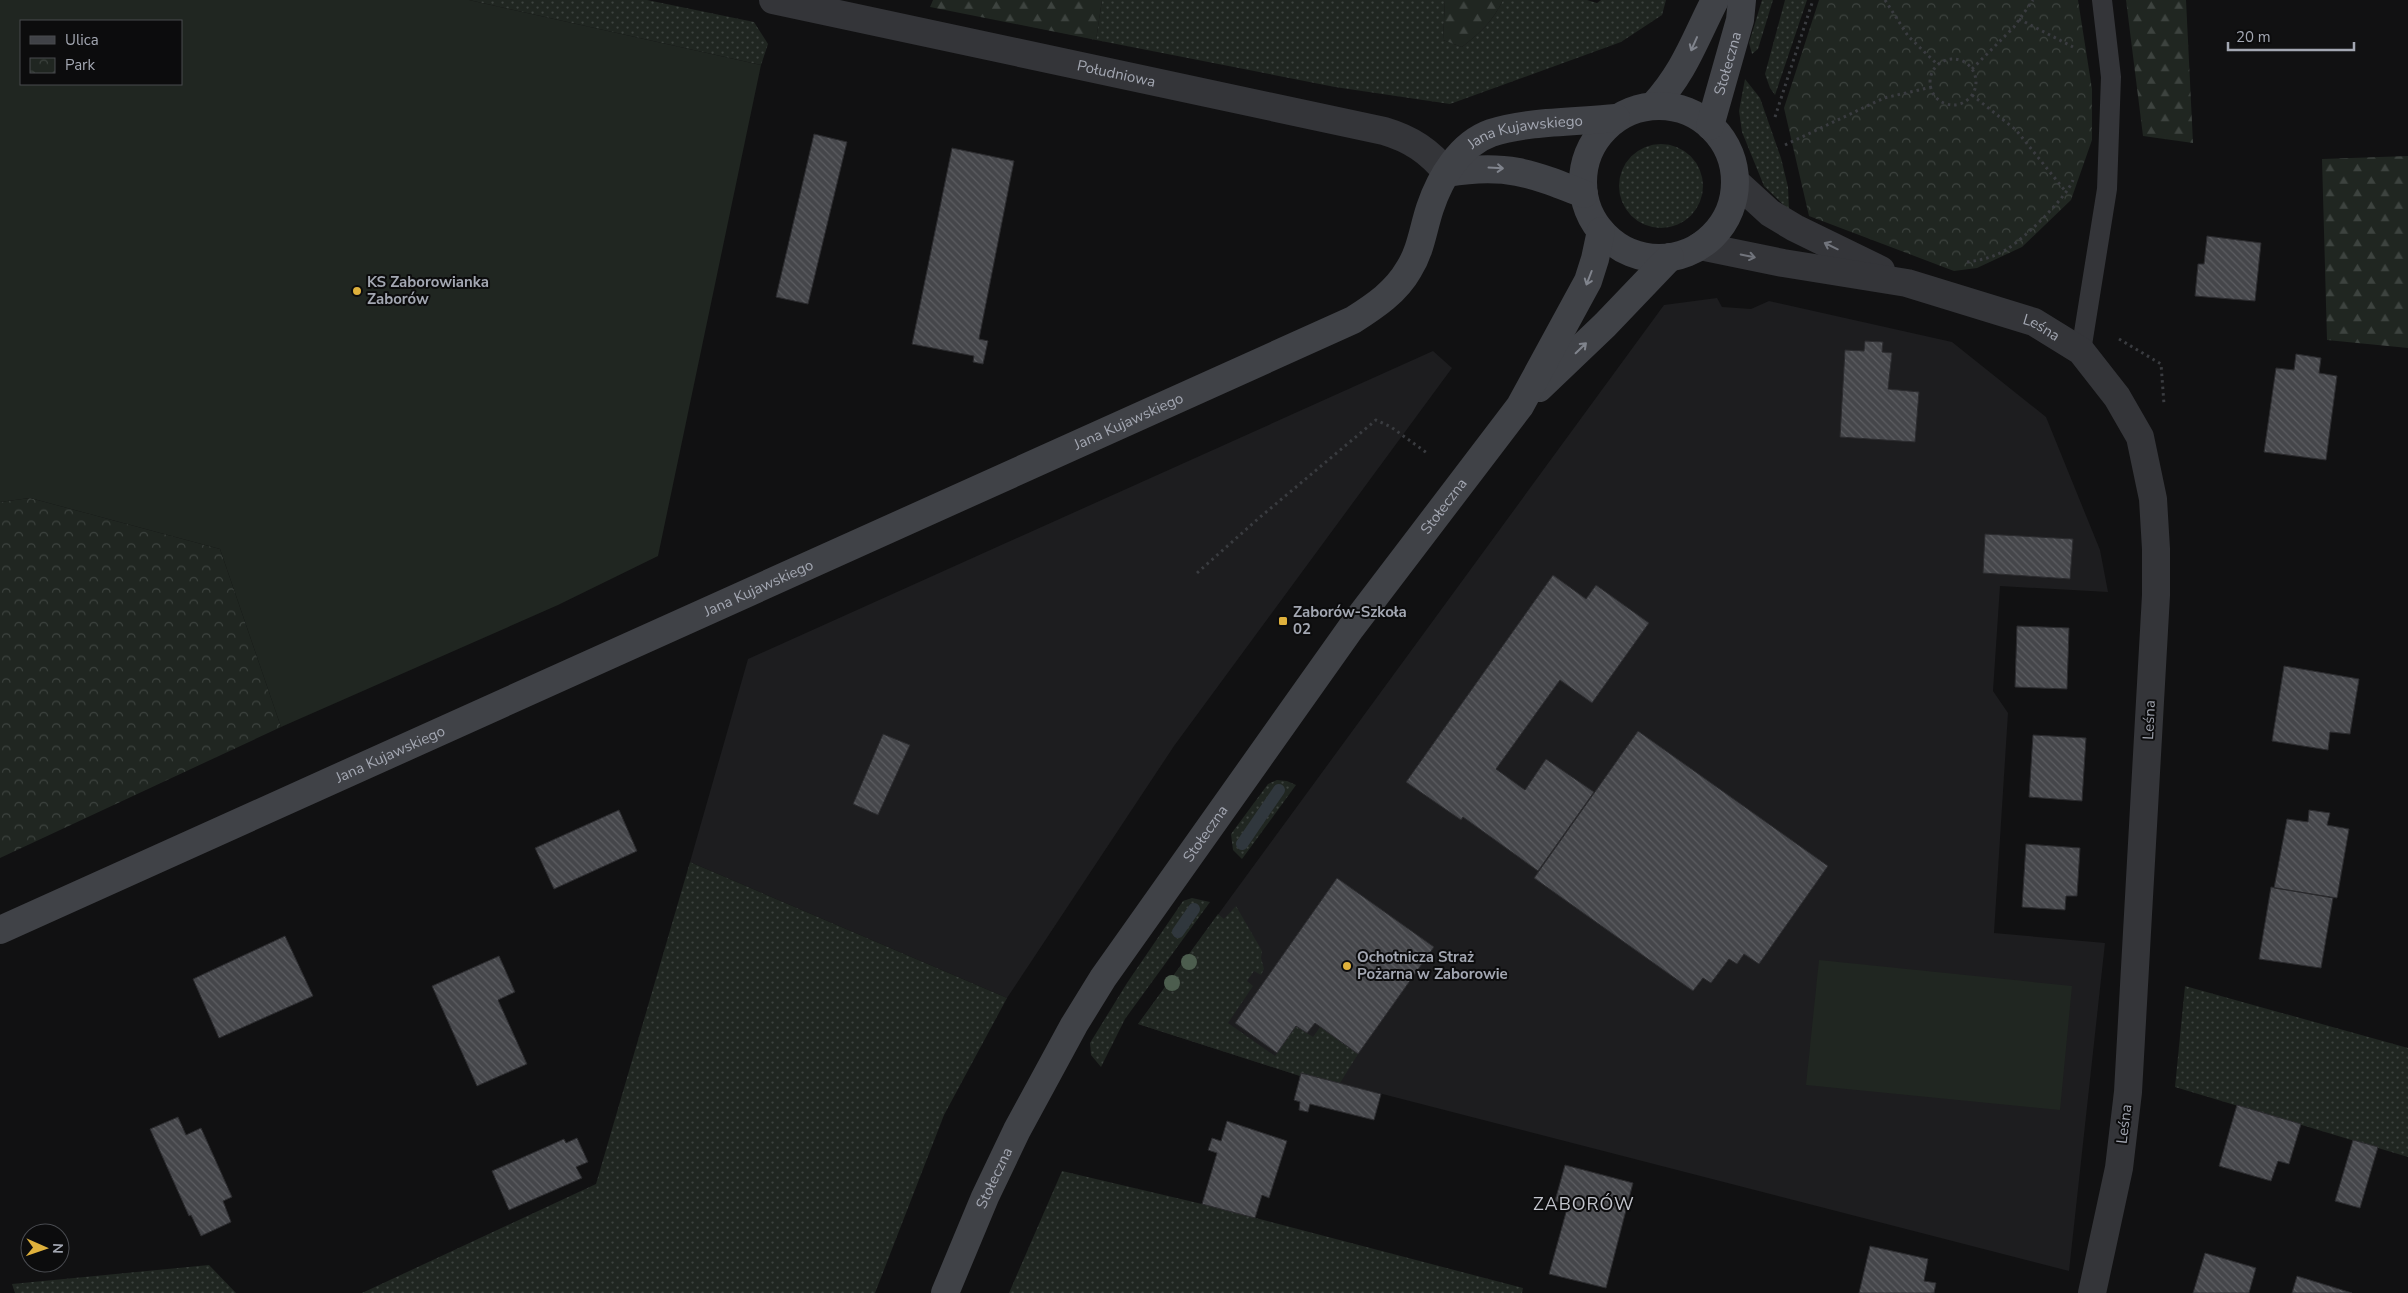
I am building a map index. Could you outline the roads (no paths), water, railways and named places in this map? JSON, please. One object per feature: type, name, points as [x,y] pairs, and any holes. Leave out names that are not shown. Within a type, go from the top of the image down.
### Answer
[{"type":"main road","points":[[1653,106],[1672,85],[1686,64],[1715,0]]},
{"type":"main road","name":"Stołeczna","points":[[1710,126],[1740,20],[1742,0]]},
{"type":"main road","points":[[1653,106],[1685,110],[1710,126],[1730,155],[1735,181],[1734,194],[1726,218],[1711,237],[1700,246],[1670,257],[1644,257],[1627,252],[1611,241],[1600,231],[1592,218],[1584,194],[1584,168],[1600,134],[1616,118],[1653,106]]},
{"type":"main road","name":"Jana Kujawskiego","points":[[0,930],[1353,320],[1375,306],[1396,288],[1409,270],[1419,250],[1429,209],[1448,173],[1463,151],[1474,142],[1491,134],[1528,126],[1616,118]]},
{"type":"main road","name":"Jana Kujawskiego","points":[[1448,173],[1473,169],[1500,168],[1548,180],[1584,194]]},
{"type":"main road","name":"Stołeczna","points":[[945,1293],[985,1196],[1017,1130],[1074,1025],[1103,978],[1351,628],[1520,406],[1588,281],[1595,259],[1600,231]]},
{"type":"main road","name":"Stołeczna","points":[[1520,406],[1605,325],[1670,257]]},
{"type":"street","name":"Południowa","points":[[773,0],[1384,131],[1403,136],[1421,146],[1448,173]]},
{"type":"street","name":"Leśna","points":[[1735,181],[1770,213],[1795,228],[1907,283]]},
{"type":"street","name":"Leśna","points":[[1700,246],[1783,263],[1907,283],[2034,322],[2081,351],[2117,397],[2140,437],[2153,499],[2156,549],[2128,1092],[2119,1168],[2092,1293]]},
{"type":"lane","points":[[2081,351],[2106,189],[2111,77],[2102,0]]},
{"type":"waterway","points":[[1242,844],[1279,790]]},
{"type":"waterway","points":[[1178,932],[1194,909]]},
{"type":"place","name":"KS Zaborowianka Zaborów","points":[[357,291]]},
{"type":"place","name":"Zaborów-Szkoła 02","points":[[1283,621]]},
{"type":"place","name":"Ochotnicza Straż Pożarna w Zaborowie","points":[[1347,966]]},
{"type":"district","name":"ZABORÓW","points":[[1584,1204]]}]
